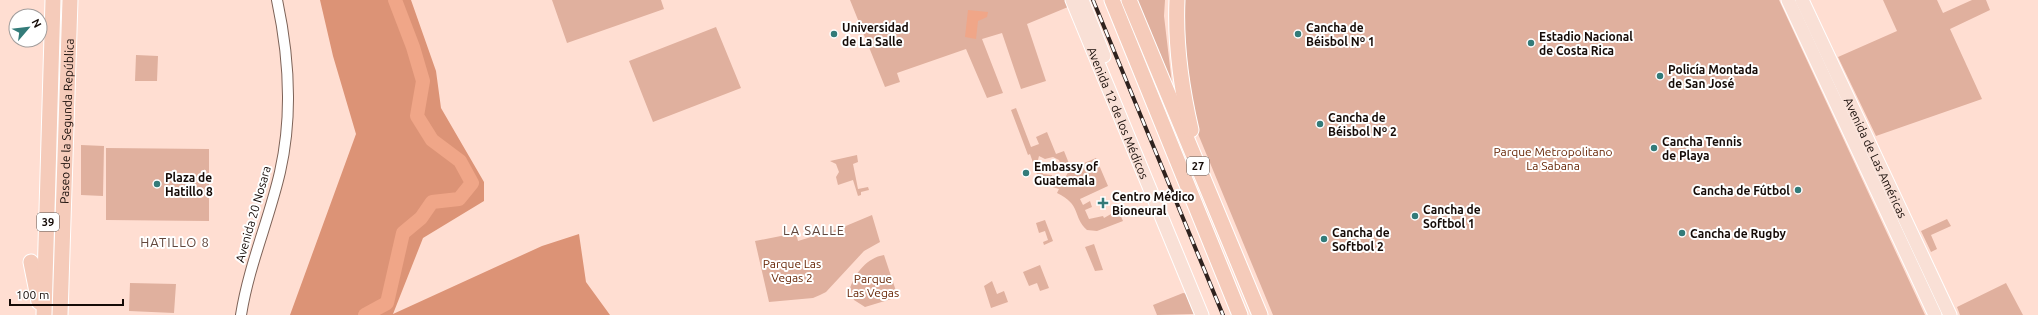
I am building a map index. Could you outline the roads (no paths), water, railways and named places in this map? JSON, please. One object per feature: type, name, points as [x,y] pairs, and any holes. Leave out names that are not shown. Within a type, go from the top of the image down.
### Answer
[{"type":"highway","name":"Paseo de la Segunda República","points":[[43,315],[53,0]]},
{"type":"highway","name":"27","points":[[1112,0],[1240,315]]},
{"type":"highway","name":"27","points":[[1129,0],[1260,315]]},
{"type":"highway","points":[[1177,0],[1176,22],[1183,95],[1192,131],[1220,220]]},
{"type":"highway","name":"Paseo de la Segunda República","points":[[60,315],[70,1]]},
{"type":"highway","points":[[31,262],[43,315]]},
{"type":"main road","name":"Avenida 12 de los Médicos","points":[[1072,0],[1202,315]]},
{"type":"main road","name":"Avenida 12 de los Médicos","points":[[1082,0],[1212,315]]},
{"type":"main road","name":"Avenida de Las Américas","points":[[1788,0],[1935,315]]},
{"type":"main road","name":"Avenida de Las Américas","points":[[1802,0],[1950,315]]},
{"type":"street","name":"Avenida 20 Nosara","points":[[241,315],[254,258],[280,171],[287,132],[288,79],[284,34],[277,0]]},
{"type":"waterway","points":[[365,315],[387,303],[403,233],[421,218],[432,202],[459,199],[472,183],[460,161],[432,140],[417,116],[423,81],[413,47],[395,0]]},
{"type":"railway","points":[[1093,0],[1223,315]]},
{"type":"place","name":"Universidad de La Salle","points":[[834,34]]},
{"type":"place","name":"Cancha de Béisbol Nº 1","points":[[1298,34]]},
{"type":"place","name":"Estadio Nacional de Costa Rica","points":[[1531,43]]},
{"type":"place","name":"Policía Montada de San José","points":[[1660,76]]},
{"type":"place","name":"Cancha de Béisbol Nº 2","points":[[1320,124]]},
{"type":"place","name":"Cancha Tennis de Playa","points":[[1654,148]]},
{"type":"place","name":"Embassy of Guatemala","points":[[1026,173]]},
{"type":"place","name":"Plaza de Hatillo 8","points":[[157,184]]},
{"type":"place","name":"Cancha de Fútbol","points":[[1798,190]]},
{"type":"place","name":"Centro Médico Bioneural","points":[[1103,203]]},
{"type":"place","name":"Cancha de Softbol 1","points":[[1415,216]]},
{"type":"place","name":"Cancha de Rugby","points":[[1682,233]]},
{"type":"place","name":"Cancha de Softbol 2","points":[[1324,239]]},
{"type":"district","name":"LA SALLE","points":[[814,230]]},
{"type":"district","name":"HATILLO 8","points":[[175,242]]},
{"type":"park label","name":"Parque Metropolitano La Sabana","points":[[1553,158]]},
{"type":"park label","name":"Parque Las Vegas 2","points":[[792,270]]},
{"type":"park label","name":"Parque Las Vegas","points":[[873,285]]}]
